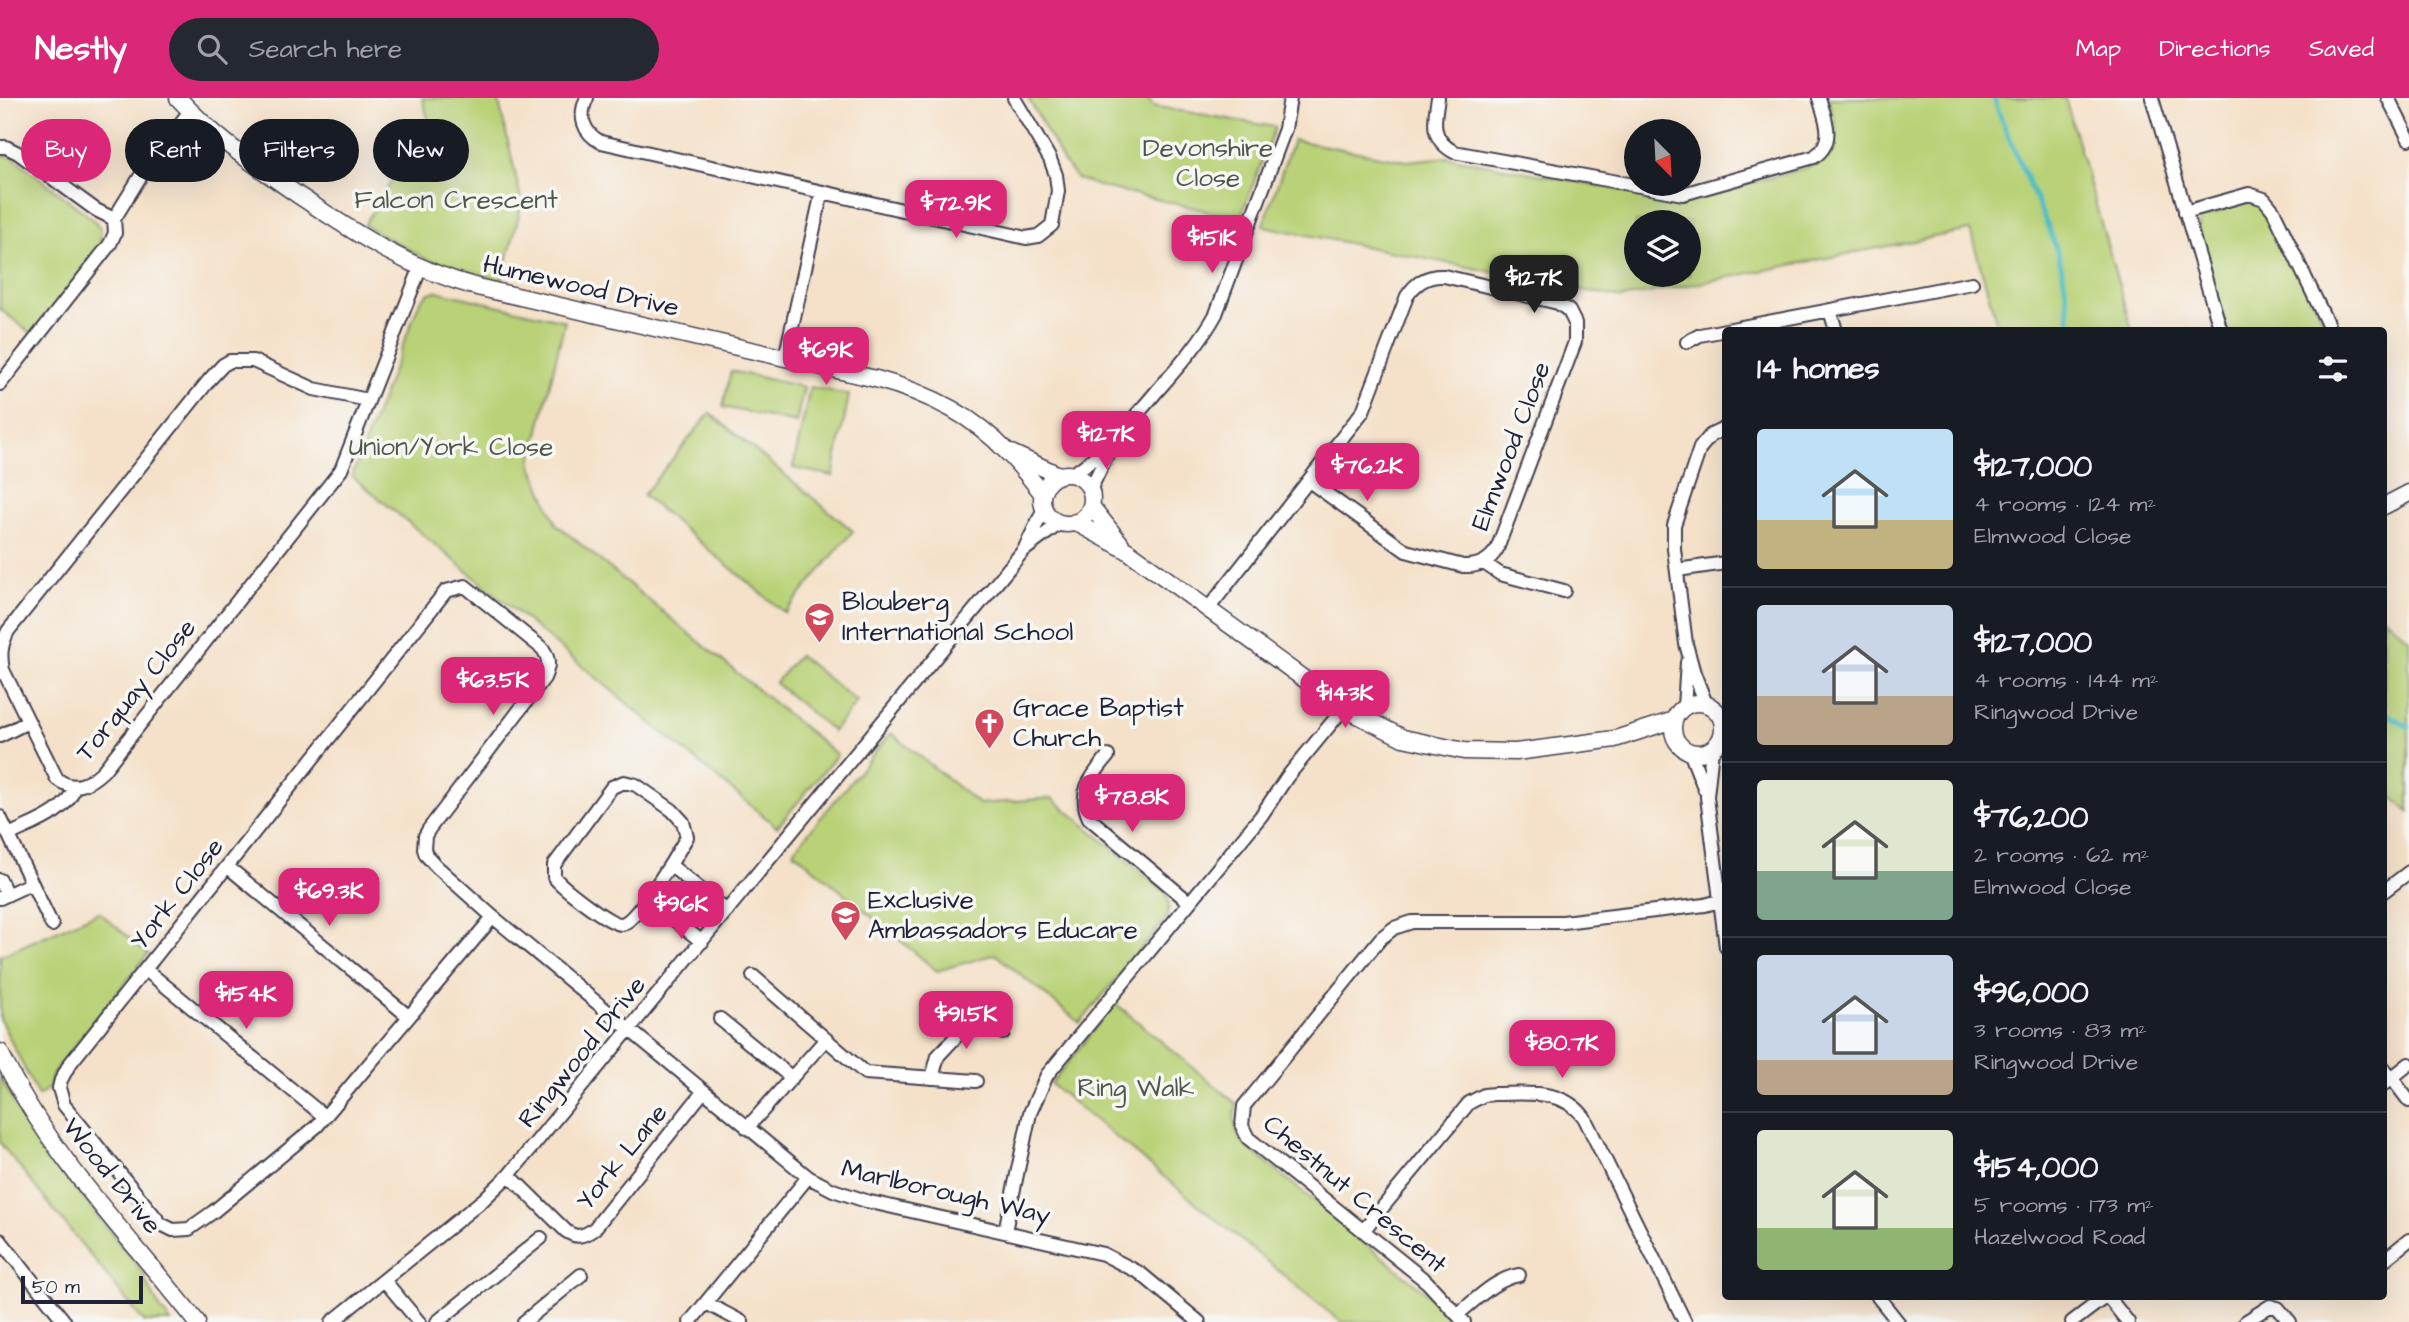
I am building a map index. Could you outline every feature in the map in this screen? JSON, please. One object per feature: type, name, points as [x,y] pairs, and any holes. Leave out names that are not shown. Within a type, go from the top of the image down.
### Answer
[{"type":"street","name":"Humewood Drive","points":[[178,98],[215,136],[244,158],[357,234],[420,269],[477,287],[918,391],[958,413],[1006,450],[1066,475]]},
{"type":"street","points":[[587,98],[582,118],[587,132],[601,142],[1026,239],[1038,236],[1052,225],[1058,191],[1056,174],[1050,159],[1014,98]]},
{"type":"street","points":[[1290,98],[1285,129],[1216,314],[1201,341],[1115,440],[1095,459],[1048,482],[1043,501],[1050,517],[1128,551],[1344,708],[1403,738],[1464,751],[1516,752],[1615,739],[1675,740]]},
{"type":"street","points":[[1438,98],[1434,119],[1435,132],[1442,144],[1454,152],[1683,194],[1814,158],[1825,148],[1829,135],[1819,98]]},
{"type":"street","points":[[2152,98],[2220,327]]},
{"type":"street","points":[[2388,98],[2408,136]]},
{"type":"street","points":[[0,384],[110,244],[114,233],[114,219],[145,169],[190,111]]},
{"type":"street","points":[[0,148],[6,147],[18,153],[96,210],[114,219]]},
{"type":"street","points":[[785,358],[822,192]]},
{"type":"street","points":[[2185,212],[2249,194],[2264,199],[2273,210],[2304,272],[2327,327]]},
{"type":"street","name":"Torquay Close","points":[[368,400],[314,389],[253,360],[230,361],[223,365],[8,631],[1,649],[3,670],[52,771],[64,784],[74,787],[89,783],[103,771],[341,470],[420,269]]},
{"type":"street","name":"Elmwood Close","points":[[1208,608],[1363,411],[1407,296],[1420,281],[1438,275],[1444,276],[1558,303],[1569,311],[1575,323],[1575,342],[1497,549],[1484,563],[1463,566],[1406,551],[1309,481]]},
{"type":"street","points":[[1742,327],[1972,283]]},
{"type":"street","points":[[1830,310],[1835,327]]},
{"type":"street","points":[[1687,342],[1700,335],[1722,331]]},
{"type":"street","points":[[1722,430],[1711,435],[1700,448],[1677,513],[1673,538],[1687,673],[1673,730],[1675,740],[1681,748],[1699,754],[1712,749],[1722,737]]},
{"type":"street","points":[[1068,523],[1082,519],[1115,440]]},
{"type":"street","name":"Humewood Drive","points":[[1006,450],[1043,501]]},
{"type":"street","points":[[1066,475],[1083,480],[1090,498],[1128,551]]},
{"type":"street","points":[[2387,504],[2409,493]]},
{"type":"street","name":"Ringwood Drive","points":[[332,1322],[483,1200],[509,1175],[1023,551],[1043,501]]},
{"type":"street","name":"Ringwood Drive","points":[[1023,551],[1068,523]]},
{"type":"street","name":"Elmwood Close","points":[[1484,563],[1500,574],[1564,591]]},
{"type":"street","points":[[1677,570],[1722,564]]},
{"type":"street","name":"York Close","points":[[493,917],[325,1117],[189,1229],[173,1230],[161,1224],[64,1105],[59,1088],[69,1065],[446,591],[452,587],[466,586],[543,649],[549,661],[544,678],[425,836],[424,849],[430,860],[493,917],[630,1029]]},
{"type":"street","points":[[1686,644],[1706,704]]},
{"type":"street","points":[[1615,739],[1679,714],[1695,703],[1706,704],[1722,715]]},
{"type":"street","points":[[1005,1231],[1027,1123],[1039,1089],[1050,1070],[1261,816],[1287,777],[1344,708]]},
{"type":"street","points":[[0,736],[28,722]]},
{"type":"street","points":[[1707,797],[1712,749]]},
{"type":"street","points":[[1690,752],[1707,797],[1722,894]]},
{"type":"street","points":[[1108,756],[1089,779],[1086,787],[1084,803],[1090,818],[1189,902]]},
{"type":"street","points":[[624,782],[636,785],[672,810],[686,826],[687,837],[670,865],[648,898],[626,922],[617,923],[603,916],[556,880],[553,874],[554,865],[612,787],[624,782]]},
{"type":"street","points":[[9,835],[57,810],[69,799],[74,787]]},
{"type":"street","points":[[0,817],[52,925]]},
{"type":"street","points":[[670,865],[727,911]]},
{"type":"street","points":[[228,867],[408,1016]]},
{"type":"street","points":[[2387,889],[2409,872]]},
{"type":"street","points":[[0,880],[3,896],[32,883]]},
{"type":"street","points":[[648,898],[702,942]]},
{"type":"street","name":"Chestnut Crescent","points":[[1461,1318],[1427,1282],[1253,1143],[1244,1132],[1241,1119],[1244,1106],[1381,938],[1394,928],[1412,922],[1563,922],[1705,905],[1722,900]]},
{"type":"street","points":[[146,971],[325,1117]]},
{"type":"street","points":[[753,976],[865,1073],[976,1081]]},
{"type":"street","points":[[932,1078],[938,1056],[980,1011],[1003,1033]]},
{"type":"street","points":[[720,1019],[792,1078]]},
{"type":"street","name":"Marlborough Way","points":[[630,1029],[808,1177],[833,1190],[857,1199],[1093,1251],[1124,1263],[1140,1273],[1199,1322]]},
{"type":"street","points":[[747,1128],[826,1040]]},
{"type":"street","name":"Wood Drive","points":[[0,1052],[28,1107],[52,1142],[197,1322]]},
{"type":"street","points":[[2387,1076],[2409,1065]]},
{"type":"street","points":[[2387,1078],[2409,1101]]},
{"type":"street","name":"York Lane","points":[[509,1175],[566,1231],[576,1236],[585,1235],[594,1229],[704,1092]]},
{"type":"street","points":[[1363,1231],[1469,1103],[1484,1095],[1494,1094],[1557,1096],[1571,1103],[1584,1117],[1685,1322]]},
{"type":"street","points":[[690,1322],[808,1177]]},
{"type":"street","points":[[437,1322],[541,1238]]},
{"type":"street","points":[[0,1240],[65,1322]]},
{"type":"street","points":[[2387,1258],[2409,1240]]},
{"type":"street","points":[[524,1322],[581,1275]]},
{"type":"street","points":[[1461,1318],[1494,1285],[1519,1275]]},
{"type":"street","points":[[384,1280],[419,1322]]},
{"type":"street","points":[[1880,1300],[1898,1322]]},
{"type":"street","points":[[2072,1322],[2103,1300]]},
{"type":"street","points":[[2110,1300],[2129,1322]]},
{"type":"street","points":[[706,1303],[742,1322]]},
{"type":"street","points":[[2245,1322],[2270,1306],[2278,1308],[2290,1322]]},
{"type":"green space","name":"Falcon Crescent","points":[[422,98],[498,98],[522,203],[502,281],[426,259],[364,225],[391,182],[469,182],[469,119],[428,119]]},
{"type":"green space","name":"Devonshire Close","points":[[1028,98],[1148,98],[1153,106],[1275,127],[1239,221],[1077,179],[1066,166]]},
{"type":"green space","points":[[1828,98],[2065,98],[2131,327],[1998,327],[1970,230],[1701,283],[1701,210],[1624,210],[1624,287],[1678,287],[1622,298],[1263,226],[1293,140],[1407,161],[1447,157],[1624,190],[1624,196],[1654,196],[1686,202],[1821,163],[1833,147],[1836,132]]},
{"type":"green space","points":[[0,154],[13,157],[21,163],[21,182],[45,182],[95,221],[101,230],[100,247],[32,334],[0,309]]},
{"type":"green space","points":[[2251,200],[2258,203],[2323,320],[2322,327],[2226,327],[2198,237],[2201,218]]},
{"type":"green space","name":"Union/York Close","points":[[436,291],[565,321],[531,463],[556,524],[837,755],[777,827],[352,476],[420,301]]},
{"type":"green space","points":[[731,371],[804,387],[796,423],[723,407]]},
{"type":"green space","points":[[810,387],[849,395],[833,476],[793,468]]},
{"type":"green space","points":[[710,413],[853,531],[785,613],[643,495]]},
{"type":"green space","points":[[2387,620],[2409,639],[2409,812],[2387,793]]},
{"type":"green space","points":[[799,655],[857,702],[833,731],[775,683]]},
{"type":"green space","points":[[891,733],[979,804],[1052,798],[1166,893],[1169,905],[1167,917],[1080,1023],[995,954],[937,971],[793,851]]},
{"type":"green space","points":[[99,912],[148,954],[53,1073],[49,1088],[38,1096],[0,1019],[0,956]]},
{"type":"green space","name":"Ring Walk","points":[[1115,1003],[1237,1104],[1235,1125],[1244,1144],[1435,1300],[1453,1322],[1341,1322],[1051,1084]]},
{"type":"green space","points":[[0,1076],[41,1146],[147,1277],[144,1279],[171,1322],[144,1322],[0,1143]]},
{"type":"waterway","points":[[1994,98],[2058,255],[2070,327]]},
{"type":"waterway","points":[[2387,714],[2409,727]]},
{"type":"place","name":"Blouberg International School","points":[[819,644]]},
{"type":"place","name":"Grace Baptist Church","points":[[990,750]]},
{"type":"place","name":"Exclusive Ambassadors Educare","points":[[845,942]]}]
